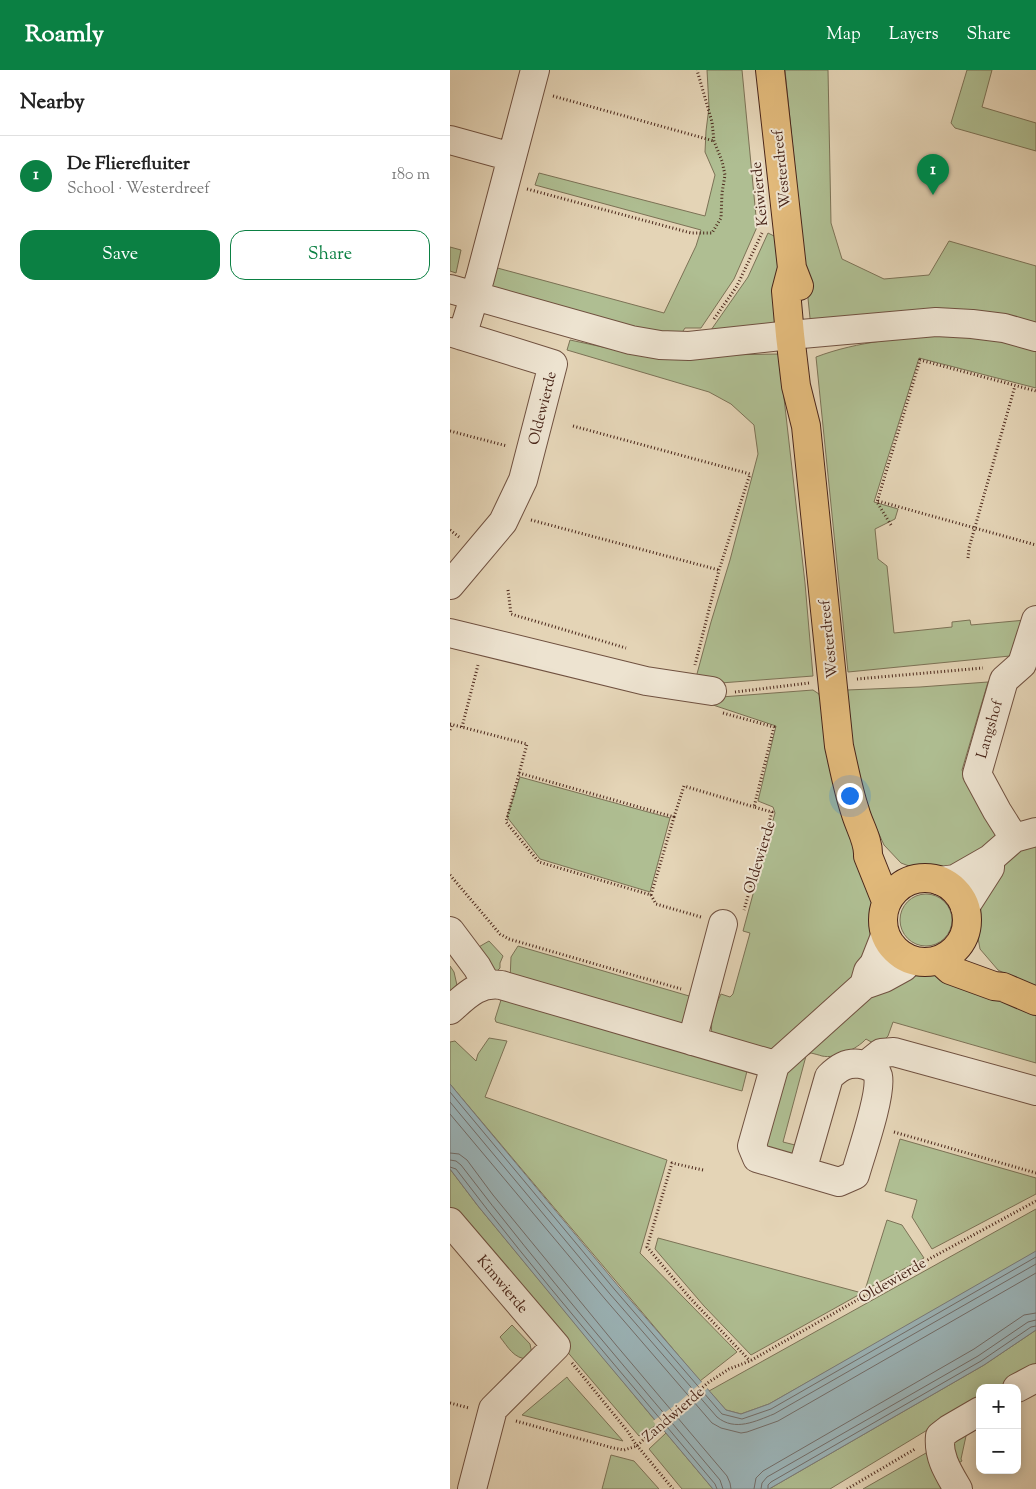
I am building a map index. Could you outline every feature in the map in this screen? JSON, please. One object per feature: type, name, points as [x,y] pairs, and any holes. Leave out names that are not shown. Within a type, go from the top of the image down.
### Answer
[{"type":"main road","name":"Westerdreef","points":[[770,70],[792,268],[801,291],[798,335],[812,384],[806,426],[839,746],[848,789],[858,823],[868,848],[868,856],[886,902]]},
{"type":"main road","points":[[868,848],[876,850],[896,871],[928,880],[951,887],[960,896],[965,907],[967,919],[966,932],[961,943],[948,956],[929,963],[920,963],[899,954],[891,946],[885,936],[882,924],[883,912],[886,902],[894,891],[903,884],[928,880]]},
{"type":"main road","points":[[961,943],[1002,988]]},
{"type":"main road","points":[[939,960],[950,970],[1036,1001]]},
{"type":"street","points":[[533,80],[480,278],[461,313],[660,345],[689,346],[936,322],[1004,328],[1036,336]]},
{"type":"street","points":[[450,140],[512,157]]},
{"type":"street","name":"Oldewierde","points":[[450,585],[503,522],[523,480],[553,364],[461,313]]},
{"type":"street","name":"Langshof","points":[[928,880],[955,880],[1025,835],[997,811],[976,774],[1004,680],[1022,664],[1036,620]]},
{"type":"street","points":[[450,633],[706,697]]},
{"type":"street","name":"Langshof","points":[[965,907],[990,868],[990,859]]},
{"type":"street","points":[[692,1041],[704,996],[730,926]]},
{"type":"street","points":[[450,931],[477,967],[487,985]]},
{"type":"street","points":[[864,985],[868,971],[874,964],[885,936]]},
{"type":"street","points":[[802,1171],[829,1077],[836,1070],[848,1064],[861,1064],[873,1068],[878,1075],[878,1090],[855,1175],[839,1182],[757,1158],[752,1146],[775,1065],[864,985],[884,978],[904,967],[910,960]]},
{"type":"street","points":[[450,1010],[481,986],[501,985],[775,1065]]},
{"type":"street","points":[[866,1066],[881,1053],[894,1052],[1036,1091]]},
{"type":"street","name":"Kimwierde","points":[[450,1222],[556,1346]]},
{"type":"street","points":[[472,1489],[493,1408],[556,1346]]},
{"type":"street","points":[[1021,1386],[1036,1378]]},
{"type":"street","points":[[958,1489],[944,1464],[939,1446],[940,1436],[976,1413]]},
{"type":"path","points":[[504,184],[691,233],[712,233],[721,218],[725,175],[714,141],[712,122],[697,70]]},
{"type":"path","points":[[533,80],[714,141]]},
{"type":"path","name":"Keiwierde","points":[[710,324],[737,286],[765,227]]},
{"type":"path","points":[[891,526],[877,502],[920,360],[1036,391]]},
{"type":"path","points":[[968,558],[974,528],[1015,386]]},
{"type":"path","points":[[573,426],[750,474],[719,570],[706,697],[810,683]]},
{"type":"path","points":[[450,431],[530,453]]},
{"type":"path","points":[[878,500],[1036,545]]},
{"type":"path","points":[[507,514],[719,570]]},
{"type":"path","points":[[508,590],[510,614],[630,650]]},
{"type":"path","points":[[462,727],[485,641]]},
{"type":"path","points":[[856,679],[984,668]]},
{"type":"path","name":"Oldewierde","points":[[706,697],[774,727],[754,807],[772,812],[730,926]]},
{"type":"path","points":[[450,730],[451,724],[527,744],[506,822],[539,862],[651,895],[656,904],[730,926]]},
{"type":"path","points":[[519,773],[674,816]]},
{"type":"path","points":[[651,895],[684,786],[754,807]]},
{"type":"path","points":[[450,874],[500,934],[509,939],[704,996]]},
{"type":"path","points":[[870,1124],[1036,1173]]},
{"type":"path","points":[[703,1170],[672,1162],[647,1247],[689,1297],[750,1361]]},
{"type":"path","name":"Oldewierde","points":[[709,1382],[729,1369],[750,1361],[930,1258],[1036,1201]]},
{"type":"path","name":"Zandwierde","points":[[556,1346],[568,1358],[673,1489]]},
{"type":"path","name":"Zandwierde","points":[[637,1446],[656,1427],[709,1382]]},
{"type":"path","points":[[450,1403],[613,1448],[624,1450],[637,1446]]},
{"type":"path","points":[[847,1489],[922,1445],[940,1441]]},
{"type":"green space","points":[[707,70],[742,70],[757,227],[734,279],[701,328],[685,328],[681,334],[653,332],[484,287],[490,266],[664,313],[696,246],[701,230],[535,185],[539,173],[705,216],[715,175],[705,152],[709,107]]},
{"type":"green space","points":[[785,70],[828,70],[831,223],[842,259],[884,279],[929,275],[949,241],[1036,266],[1036,323],[811,328]]},
{"type":"green space","points":[[967,70],[992,70],[982,107],[1036,123],[1036,151],[955,128],[951,123]]},
{"type":"green space","points":[[768,233],[776,237],[781,326],[711,330],[748,277]]},
{"type":"green space","points":[[450,247],[461,250],[456,273],[450,271]]},
{"type":"green space","points":[[948,334],[1036,346],[1036,388],[919,358],[874,502],[898,509],[895,519],[875,529],[878,559],[887,566],[894,633],[952,627],[952,622],[970,620],[971,625],[1026,620],[1020,655],[848,672],[816,357],[865,344]]},
{"type":"green space","points":[[570,340],[626,352],[661,356],[779,354],[805,583],[813,676],[694,685],[758,454],[754,425],[731,404],[709,392],[567,350]]},
{"type":"green space","points":[[988,682],[962,770],[983,815],[1008,828],[975,862],[946,873],[917,869],[901,863],[884,845],[868,810],[854,764],[847,690]]},
{"type":"green space","points":[[813,690],[819,694],[875,902],[872,918],[875,939],[854,978],[770,1058],[712,1036],[712,1019],[721,994],[730,997],[733,994],[750,933],[743,931],[775,813],[773,807],[758,801],[776,726],[695,699]]},
{"type":"green space","points":[[520,777],[670,818],[650,892],[540,859],[507,817]]},
{"type":"green space","points":[[1036,838],[1036,988],[998,970],[980,949],[977,932],[978,911],[1000,865]]},
{"type":"green space","points":[[921,894],[931,894],[941,898],[948,905],[952,920],[948,935],[941,942],[931,946],[921,946],[911,942],[904,935],[900,925],[900,915],[904,905],[911,898]]},
{"type":"green space","points":[[489,941],[503,956],[500,968],[497,971],[492,969],[477,948]]},
{"type":"green space","points":[[518,946],[696,998],[688,1030],[510,980],[511,957]]},
{"type":"green space","points":[[450,966],[454,972],[459,994],[450,1001]]},
{"type":"green space","points":[[914,972],[946,972],[1036,1011],[1036,1063],[893,1022],[888,1036],[878,1046],[866,1039],[852,1050],[840,1055],[828,1057],[811,1053],[806,1056],[783,1142],[799,1146],[797,1151],[790,1157],[766,1148],[763,1132],[782,1076],[885,984]]},
{"type":"green space","points":[[504,996],[749,1063],[742,1091],[496,1022],[495,1019]]},
{"type":"green space","points":[[489,1038],[507,1041],[485,1097],[667,1160],[640,1253],[737,1352],[700,1381],[450,1084],[450,1042],[455,1041],[476,1061],[478,1054]]},
{"type":"green space","points":[[900,1139],[1036,1178],[1036,1194],[932,1249],[912,1217],[917,1200],[885,1191]]},
{"type":"green space","points":[[450,1169],[478,1206],[658,1424],[639,1436],[450,1214]]},
{"type":"green space","points":[[1036,1209],[1036,1253],[769,1404],[741,1414],[726,1410],[709,1391]]},
{"type":"green space","points":[[887,1220],[902,1225],[924,1258],[865,1290]]},
{"type":"green space","points":[[658,1238],[862,1293],[751,1355],[704,1306],[655,1249]]},
{"type":"green space","points":[[512,1325],[530,1344],[532,1354],[528,1359],[515,1355],[500,1337]]},
{"type":"green space","points":[[1036,1330],[1036,1369],[1009,1384],[976,1384],[976,1402],[830,1489],[769,1489],[984,1365]]},
{"type":"green space","points":[[567,1377],[569,1380],[623,1441],[522,1415]]},
{"type":"green space","points":[[962,1429],[966,1436],[962,1461],[955,1465],[950,1445]]},
{"type":"green space","points":[[666,1433],[713,1489],[682,1489],[649,1449]]},
{"type":"green space","points":[[926,1453],[935,1453],[945,1487],[942,1489],[863,1489]]},
{"type":"green space","points":[[611,1455],[634,1461],[659,1489],[602,1489]]},
{"type":"water","points":[[450,1084],[619,1287],[726,1410],[741,1414],[769,1404],[1036,1251],[1036,1330],[984,1365],[769,1489],[713,1489],[602,1357],[450,1169]]},
{"type":"pier","points":[[703,1381],[709,1387],[660,1430],[653,1421],[678,1403]]},
{"type":"place","name":"De Flierefluiter","points":[[933,195]]}]
